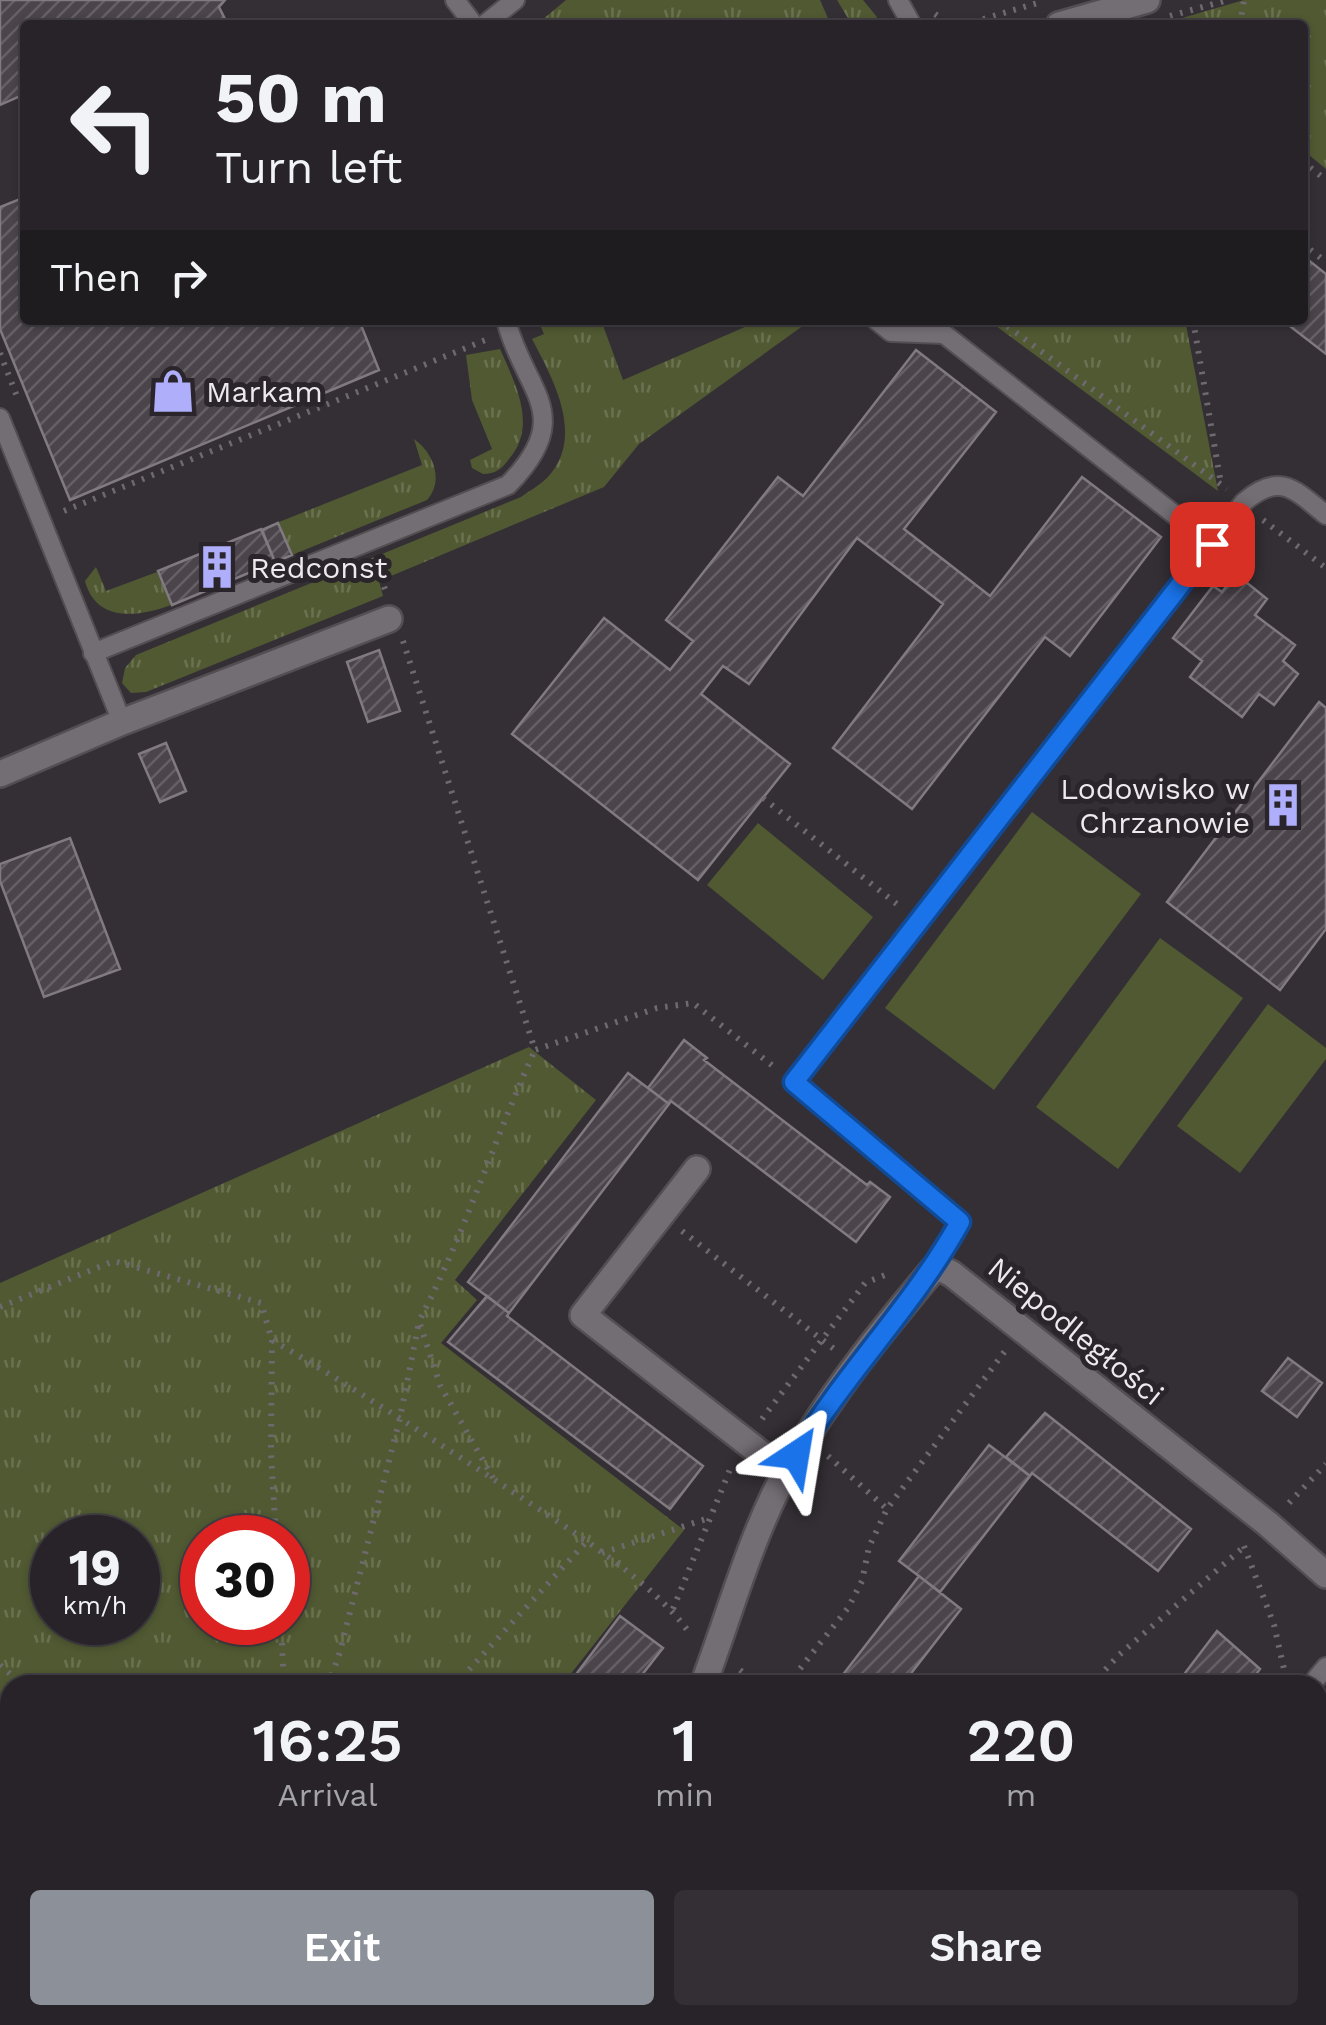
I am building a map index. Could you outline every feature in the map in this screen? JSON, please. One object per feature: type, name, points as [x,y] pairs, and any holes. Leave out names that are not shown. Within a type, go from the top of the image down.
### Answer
[{"type":"street","points":[[1090,20],[1152,10]]},
{"type":"street","points":[[0,774],[122,722],[392,618]]},
{"type":"street","points":[[697,1169],[583,1315],[786,1473]]},
{"type":"street","points":[[706,1675],[737,1586],[786,1473],[856,1366],[936,1266]]},
{"type":"street","name":"Niepodległości","points":[[936,1266],[952,1274],[1268,1524],[1326,1575]]},
{"type":"lane","points":[[490,20],[515,0]]},
{"type":"lane","points":[[93,653],[508,486],[532,461],[543,425],[538,390],[508,325]]},
{"type":"lane","points":[[882,325],[891,332],[944,334],[1212,544]]},
{"type":"lane","points":[[0,418],[122,722]]},
{"type":"lane","points":[[936,1266],[960,1222],[794,1082],[1244,502],[1270,486],[1290,486],[1326,515]]},
{"type":"path","points":[[980,20],[1046,0]]},
{"type":"path","points":[[1152,10],[1228,0]]},
{"type":"path","points":[[1006,325],[1222,485],[1326,568]]},
{"type":"path","points":[[1194,325],[1222,485]]},
{"type":"path","points":[[57,496],[64,512],[494,337]]},
{"type":"path","points":[[0,353],[19,400]]},
{"type":"path","points":[[332,1675],[400,1418],[419,1321],[483,1180],[501,1124],[535,1050],[368,542]]},
{"type":"path","points":[[763,798],[919,921]]},
{"type":"path","points":[[535,1050],[656,1008],[694,1003],[794,1082]]},
{"type":"path","points":[[661,1215],[856,1366]]},
{"type":"path","points":[[0,1307],[114,1261],[261,1304],[272,1340],[275,1515]]},
{"type":"path","points":[[673,1609],[734,1458],[865,1283],[888,1275],[900,1261]]},
{"type":"path","points":[[419,1321],[440,1385],[494,1480]]},
{"type":"path","points":[[272,1340],[400,1418],[586,1541],[673,1609],[693,1638]]},
{"type":"path","points":[[795,1675],[848,1608],[862,1580],[869,1546],[886,1509],[1009,1346]]},
{"type":"path","points":[[807,1438],[886,1509]]},
{"type":"path","points":[[1282,1510],[1326,1464]]},
{"type":"path","points":[[602,1553],[710,1518]]},
{"type":"path","points":[[1100,1675],[1254,1538]]},
{"type":"path","points":[[464,1675],[586,1541]]},
{"type":"path","points":[[1244,1546],[1274,1625],[1285,1675]]},
{"type":"path","points":[[282,1645],[284,1675]]},
{"type":"green space","points":[[566,0],[820,0],[829,20],[542,20]]},
{"type":"green space","points":[[837,0],[863,0],[877,17],[876,20],[849,20]]},
{"type":"green space","points":[[1244,0],[1326,0],[1326,169],[1308,154],[1308,20],[1175,20]]},
{"type":"green space","points":[[540,325],[603,325],[623,380],[750,325],[804,325],[639,444],[604,487],[379,581],[383,596],[146,692],[131,693],[122,683],[125,668],[136,655],[521,497],[544,481],[558,462],[565,427],[556,390],[532,339],[544,334]]},
{"type":"green space","points":[[995,325],[1186,325],[1218,491]]},
{"type":"green space","points":[[500,349],[521,404],[522,433],[504,466],[483,474],[472,468],[470,460],[492,449],[472,400],[466,355]]},
{"type":"green space","points":[[414,439],[427,452],[436,476],[427,500],[292,555],[279,522],[422,465]]},
{"type":"green space","points":[[96,567],[106,591],[157,572],[171,605],[133,614],[109,610],[91,595],[85,581]]},
{"type":"green space","points":[[1032,812],[1141,894],[994,1090],[885,1008]]},
{"type":"green space","points":[[758,823],[873,917],[823,980],[707,885]]},
{"type":"green space","points":[[1160,938],[1243,998],[1118,1169],[1036,1107]]},
{"type":"green space","points":[[1268,1004],[1326,1048],[1326,1059],[1240,1173],[1177,1126]]},
{"type":"green space","points":[[529,1047],[596,1100],[455,1280],[477,1300],[441,1343],[684,1530],[570,1675],[0,1675],[0,1283]]},
{"type":"building","points":[[0,0],[225,0],[219,7],[226,20],[20,20],[20,96],[0,105]]},
{"type":"building","points":[[20,199],[20,325],[361,325],[379,370],[70,500],[0,329],[0,207]]},
{"type":"building","points":[[1308,260],[1326,274],[1326,354],[1288,325],[1308,325]]},
{"type":"building","points":[[916,350],[996,412],[904,529],[990,596],[1082,477],[1161,537],[1070,656],[1045,637],[912,809],[833,748],[943,604],[857,538],[749,684],[723,666],[701,694],[790,764],[698,880],[512,734],[604,618],[670,670],[693,641],[666,620],[778,477],[803,496]]},
{"type":"building","points":[[278,523],[292,555],[275,562],[262,530]]},
{"type":"building","name":"Redconst","points":[[261,529],[275,562],[172,605],[158,571]]},
{"type":"building","points":[[1236,574],[1267,599],[1255,615],[1295,645],[1283,661],[1298,674],[1274,705],[1259,694],[1242,717],[1190,677],[1202,661],[1173,638],[1213,586],[1222,592]]},
{"type":"building","points":[[379,650],[400,711],[368,722],[347,662]]},
{"type":"building","name":"Lodowisko w Chrzanowie","points":[[1319,702],[1326,708],[1326,929],[1280,990],[1167,902]]},
{"type":"building","points":[[166,743],[186,791],[160,802],[139,754]]},
{"type":"building","points":[[70,838],[120,969],[44,997],[0,881],[0,864]]},
{"type":"building","points":[[684,1040],[707,1058],[704,1060],[867,1185],[870,1182],[890,1197],[856,1242],[671,1101],[669,1104],[648,1088]]},
{"type":"building","points":[[628,1073],[669,1104],[509,1313],[468,1282]]},
{"type":"building","points":[[487,1296],[509,1313],[507,1316],[703,1466],[670,1509],[448,1342]]},
{"type":"building","points":[[1288,1358],[1322,1383],[1297,1417],[1262,1391]]},
{"type":"building","points":[[1045,1413],[1191,1529],[1158,1571],[1006,1457]]},
{"type":"building","points":[[989,1445],[1030,1476],[940,1592],[899,1561]]},
{"type":"building","points":[[919,1576],[961,1609],[910,1675],[843,1675]]},
{"type":"building","points":[[620,1616],[663,1648],[642,1675],[576,1675]]},
{"type":"building","points":[[1217,1631],[1260,1669],[1256,1675],[1184,1675]]},
{"type":"place","name":"Markam","points":[[173,391]]},
{"type":"place","name":"Redconst","points":[[217,567]]},
{"type":"place","name":"Lodowisko w Chrzanowie","points":[[1283,805]]},
{"type":"route","points":[[796,1455],[856,1366],[936,1266],[960,1222],[794,1082],[1212,544]]}]
